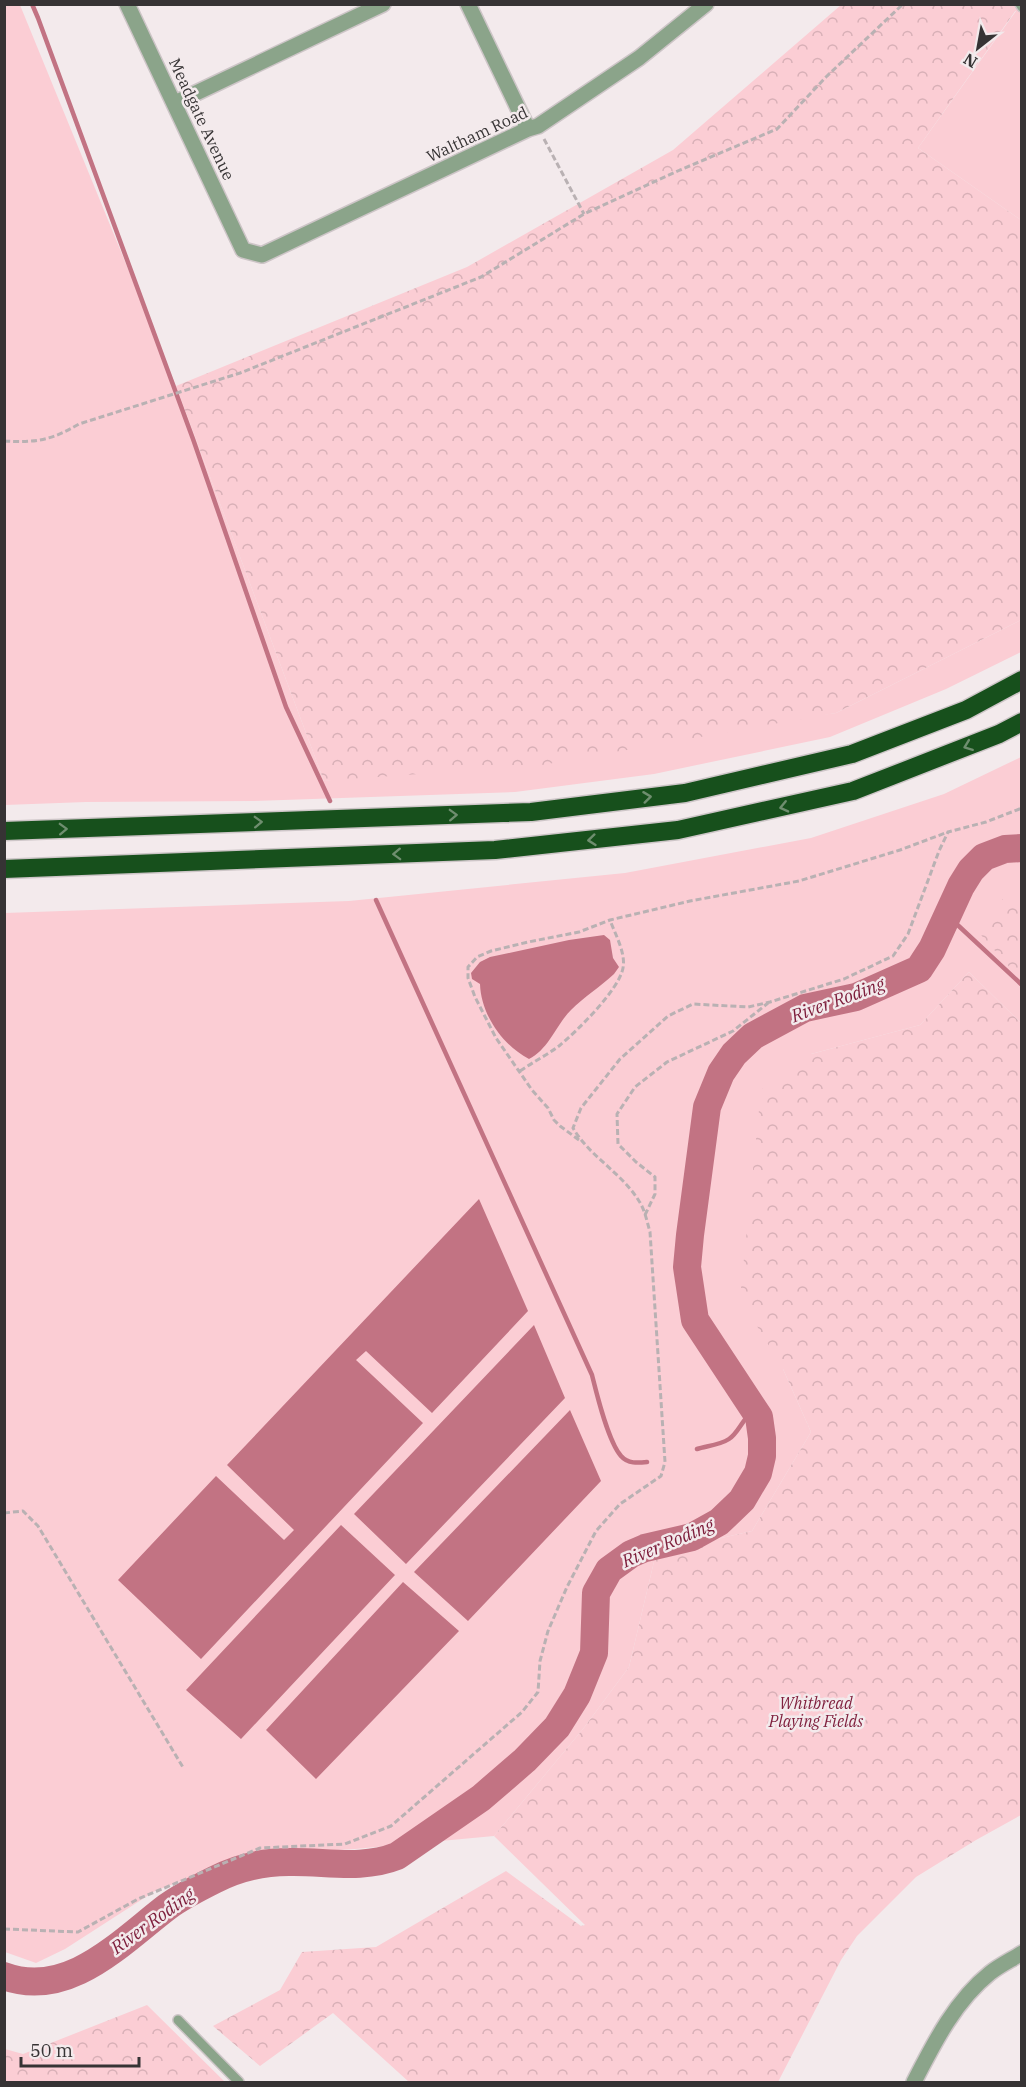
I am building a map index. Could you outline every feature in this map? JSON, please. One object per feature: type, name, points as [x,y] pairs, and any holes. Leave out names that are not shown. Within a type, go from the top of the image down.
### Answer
[{"type":"highway","points":[[4,831],[531,812],[686,793],[852,754],[966,710],[1022,680]]},
{"type":"highway","points":[[4,868],[495,850],[678,830],[853,791],[999,734],[1022,722]]},
{"type":"street","name":"Meadgate Avenue","points":[[127,4],[243,250]]},
{"type":"street","points":[[175,103],[383,4]]},
{"type":"street","points":[[468,4],[533,128]]},
{"type":"street","name":"Waltham Road","points":[[243,250],[262,255],[533,128],[639,58],[706,4]]},
{"type":"street","points":[[914,2082],[946,2024],[971,1992],[992,1972],[1022,1953]]},
{"type":"lane","points":[[178,2020],[239,2082]]},
{"type":"path","points":[[4,441],[21,442],[55,438],[79,424],[240,373],[481,277],[584,214],[777,129],[826,77],[903,4]]},
{"type":"path","points":[[533,128],[584,214]]},
{"type":"path","points":[[4,1929],[78,1932],[138,1899],[260,1848],[345,1844],[391,1826],[522,1712],[538,1692],[540,1661],[548,1631],[567,1587],[596,1531],[620,1504],[661,1476],[665,1462],[650,1232],[645,1215],[640,1202],[617,1174],[560,1126],[496,1038],[475,998],[468,978],[468,967],[477,957],[491,951],[579,932],[610,920],[690,901],[799,881],[900,850],[948,832],[986,822],[1022,808]]},
{"type":"path","points":[[580,1141],[573,1128],[581,1108],[620,1059],[668,1016],[693,1004],[748,1007],[770,1002],[844,979],[893,956],[908,934],[939,850],[948,832]]},
{"type":"path","points":[[520,1071],[559,1046],[604,1001],[620,977],[624,968],[623,956],[610,920]]},
{"type":"path","points":[[645,1215],[654,1194],[655,1177],[618,1144],[617,1114],[635,1087],[667,1062],[734,1031],[770,1002]]},
{"type":"path","points":[[4,1513],[23,1511],[38,1526],[184,1769]]},
{"type":"green space","points":[[1005,4],[1016,10],[918,148],[1021,220],[1021,620],[836,713],[542,765],[324,781],[176,386],[467,267],[673,150],[841,5]]},
{"type":"green space","points":[[4,5],[20,5],[176,386],[324,781],[836,713],[1021,620],[1021,652],[946,689],[830,737],[654,774],[515,792],[253,801],[5,805]]},
{"type":"green space","points":[[1005,5],[1021,5],[1021,220],[918,148],[1016,11]]},
{"type":"green space","points":[[1021,757],[1021,892],[1007,892],[1021,980],[1021,1023],[969,972],[920,1025],[811,1054],[783,1369],[811,1432],[752,1531],[656,1553],[629,1667],[583,1729],[494,1836],[355,1849],[249,1855],[155,1891],[65,1949],[36,1963],[5,1952],[5,913],[349,901],[625,873],[811,838],[944,794]]},
{"type":"green space","points":[[1007,892],[1021,892],[1021,980],[981,935]]},
{"type":"green space","name":"Whitbread Playing Fields","points":[[969,972],[1021,1023],[1021,1815],[916,1877],[857,1936],[841,1960],[778,2082],[409,2082],[333,2013],[260,2066],[213,2026],[280,1990],[302,1952],[376,1947],[506,1871],[581,1926],[585,1925],[494,1836],[583,1729],[629,1667],[656,1553],[752,1531],[811,1432],[783,1369],[740,1298],[761,1090],[811,1054],[920,1025]]},
{"type":"green space","points":[[147,2005],[225,2082],[5,2082],[5,2049],[23,2054]]},
{"type":"shaded area","points":[[604,935],[610,940],[613,958],[619,967],[614,974],[571,1010],[536,1055],[529,1059],[510,1046],[489,1017],[481,995],[480,984],[472,979],[471,973],[480,962],[490,957]]},
{"type":"shaded area","points":[[479,1199],[528,1311],[432,1413],[366,1351],[356,1360],[423,1423],[201,1659],[118,1580],[216,1476],[284,1540],[294,1530],[227,1465]]},
{"type":"shaded area","points":[[534,1325],[565,1398],[406,1564],[354,1514]]},
{"type":"shaded area","points":[[570,1410],[601,1481],[468,1621],[414,1572]]},
{"type":"shaded area","points":[[341,1525],[395,1575],[241,1739],[186,1690]]},
{"type":"shaded area","points":[[403,1582],[459,1631],[316,1779],[266,1730]]},
{"type":"waterway","points":[[32,4],[193,439],[286,707],[330,801]]},
{"type":"waterway","name":"River Roding","points":[[4,1976],[27,1981],[50,1980],[72,1974],[112,1951],[178,1899],[241,1869],[280,1862],[370,1863],[397,1856],[481,1798],[525,1760],[557,1727],[577,1695],[594,1653],[596,1593],[609,1570],[631,1554],[645,1548],[692,1537],[719,1522],[742,1500],[758,1473],[762,1456],[759,1417],[695,1320],[687,1267],[707,1107],[721,1073],[734,1054],[753,1036],[805,1008],[856,997],[919,969],[932,949],[961,886],[971,870],[984,857],[1005,849],[1022,848]]},
{"type":"waterway","points":[[376,900],[592,1375],[616,1449],[624,1459],[633,1462],[647,1462]]},
{"type":"waterway","points":[[948,916],[1022,985]]},
{"type":"waterway","points":[[697,1449],[729,1439],[748,1416],[756,1412]]}]
